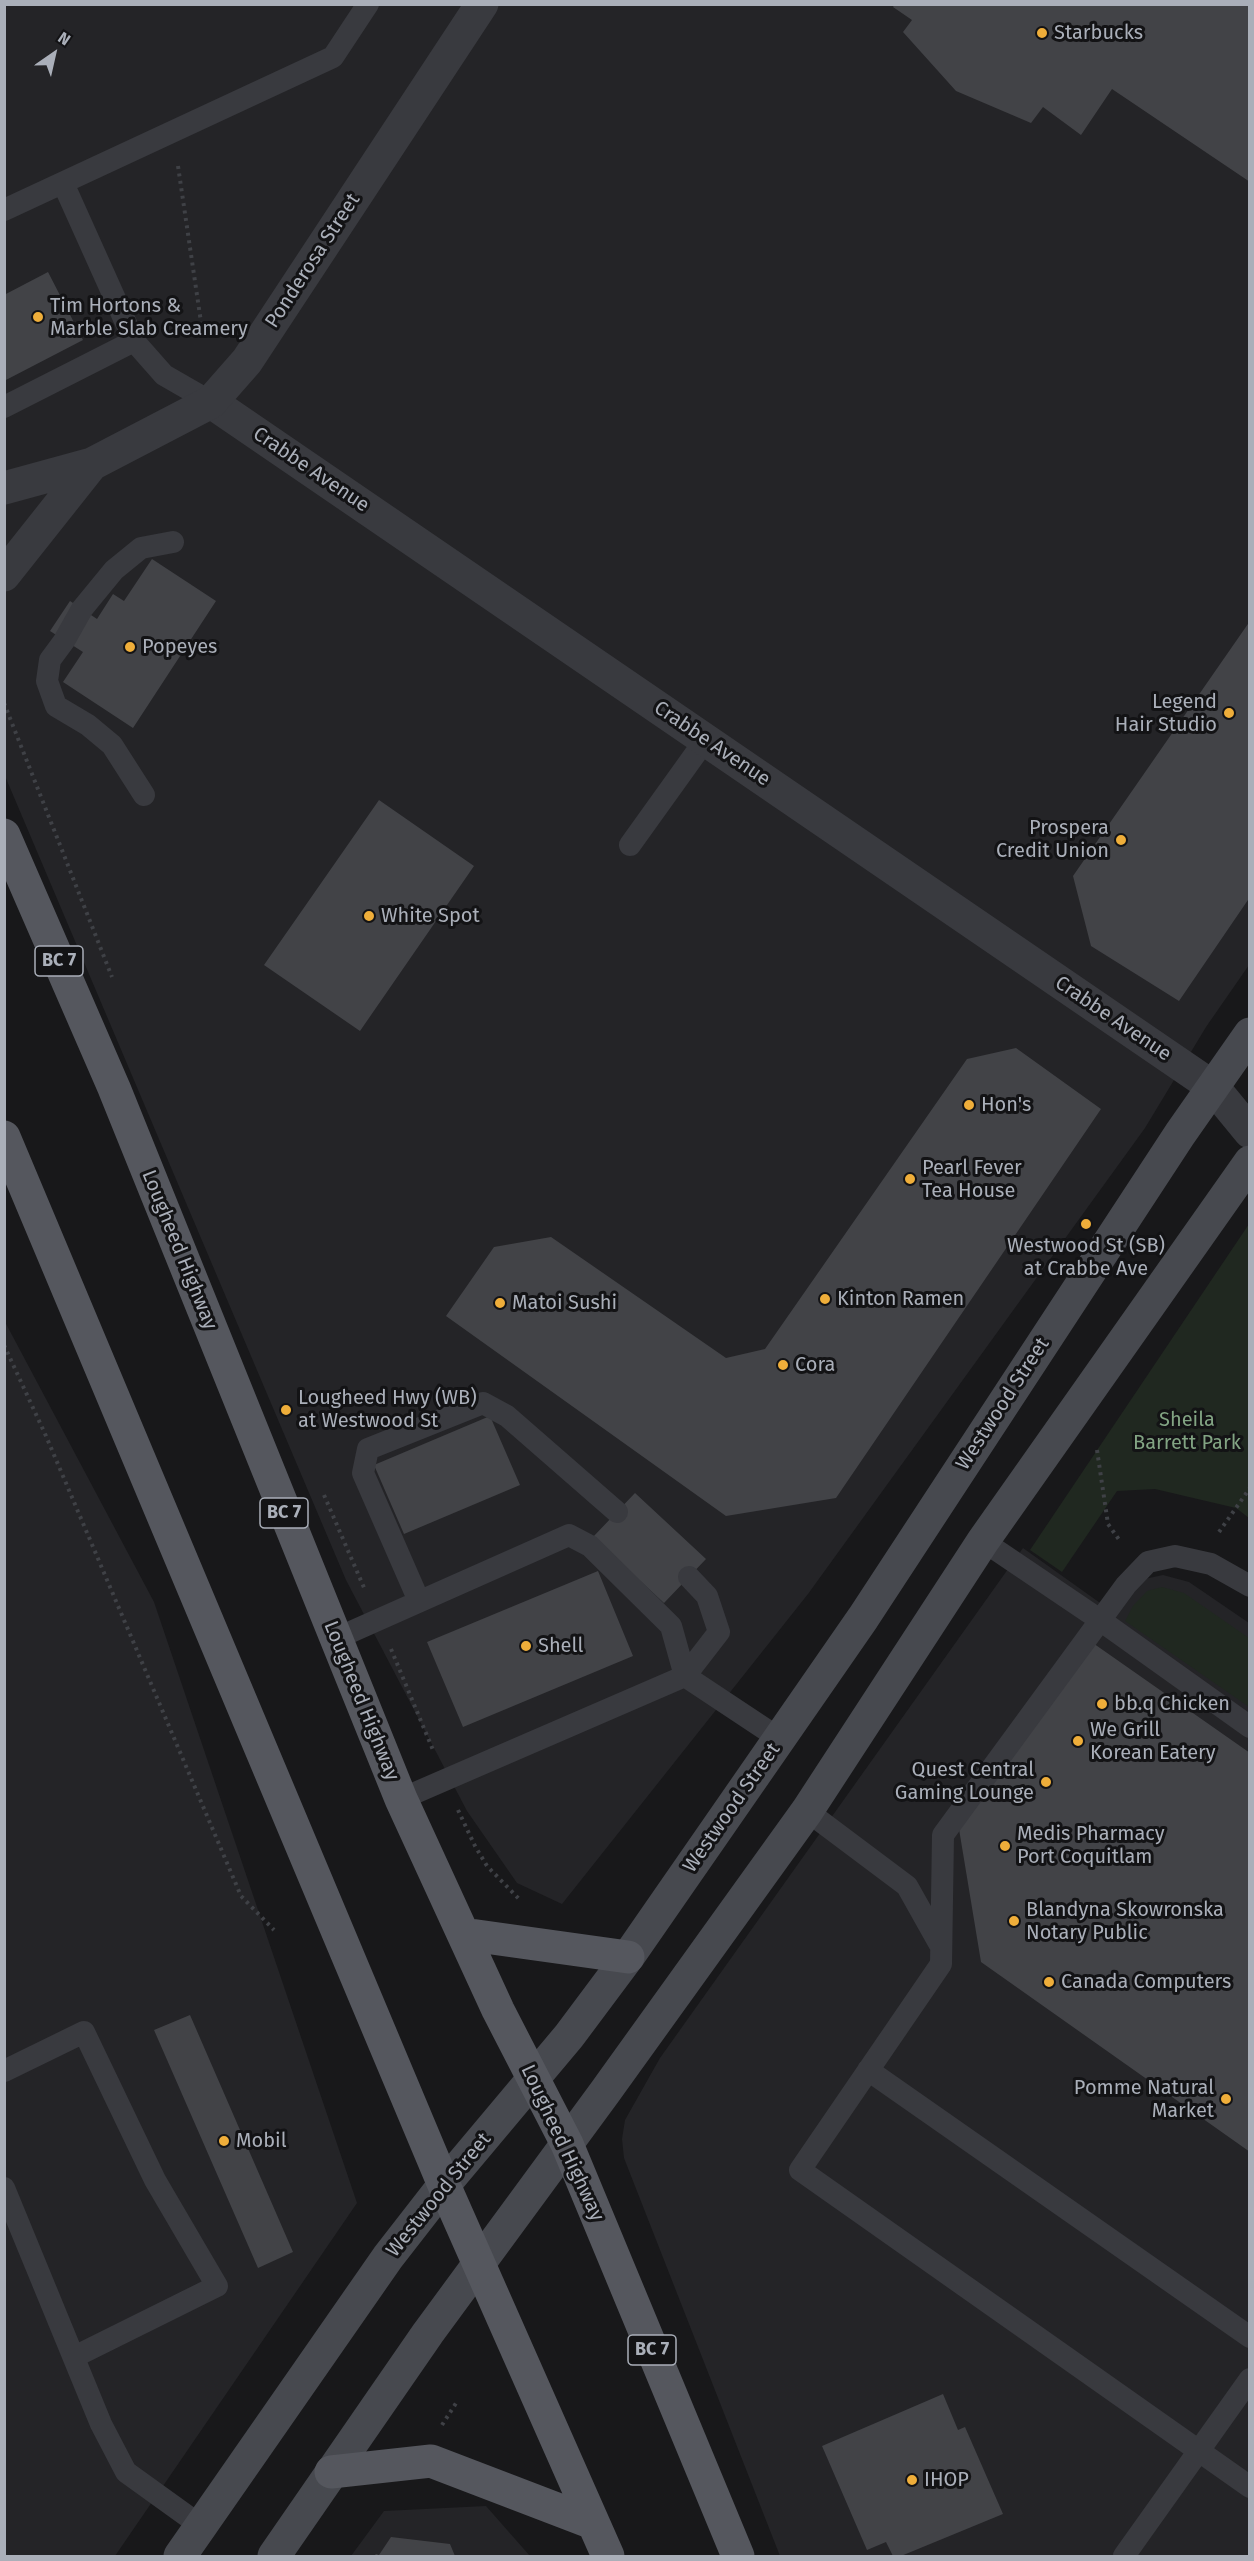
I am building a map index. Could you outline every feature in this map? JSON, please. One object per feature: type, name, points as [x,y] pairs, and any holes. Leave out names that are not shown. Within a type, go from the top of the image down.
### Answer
[{"type":"main road","name":"Lougheed Highway","points":[[4,835],[114,1088],[401,1799],[498,2010],[567,2144],[738,2556]]},
{"type":"main road","name":"Westwood Street","points":[[180,2556],[388,2257],[444,2185],[534,2079],[628,1957],[780,1739],[1250,1034]]},
{"type":"main road","points":[[4,1137],[444,2185],[608,2556]]},
{"type":"main road","points":[[274,2556],[428,2333],[807,1811],[983,1540],[1250,1162]]},
{"type":"main road","points":[[463,1934],[628,1957]]},
{"type":"main road","points":[[331,2472],[431,2461],[593,2523]]},
{"type":"street","name":"Ponderosa Street","points":[[4,488],[92,464],[211,402],[248,361],[483,4]]},
{"type":"street","name":"Crabbe Avenue","points":[[211,402],[1213,1087]]},
{"type":"street","name":"Ponderosa Street","points":[[4,575],[92,464]]},
{"type":"street","points":[[1213,1087],[1250,1100]]},
{"type":"street","points":[[1213,1087],[1250,1132]]},
{"type":"lane","points":[[4,210],[333,57],[368,4]]},
{"type":"lane","points":[[63,183],[134,341],[164,375],[211,402]]},
{"type":"lane","points":[[4,407],[134,341]]},
{"type":"lane","points":[[144,795],[112,745],[88,725],[56,706],[46,681],[50,660],[82,609],[114,570],[141,548],[173,542]]},
{"type":"lane","points":[[630,845],[706,739]]},
{"type":"lane","points":[[419,1601],[363,1473],[368,1449],[483,1403],[507,1416],[617,1512]]},
{"type":"lane","points":[[335,1639],[569,1535],[590,1546],[671,1626],[685,1676],[780,1739]]},
{"type":"lane","points":[[983,1540],[1250,1727]]},
{"type":"lane","points":[[1250,1586],[1211,1564],[1175,1556],[1148,1562],[1126,1585],[943,1835],[940,1954],[868,2070],[800,2170],[1198,2453],[1250,2487]]},
{"type":"lane","points":[[401,1799],[685,1676],[719,1632],[707,1596],[688,1577]]},
{"type":"lane","points":[[807,1811],[907,1886],[940,1954]]},
{"type":"lane","points":[[4,2071],[84,2032],[155,2180],[217,2286],[74,2357]]},
{"type":"lane","points":[[868,2070],[1250,2337]]},
{"type":"lane","points":[[4,2188],[101,2424],[126,2472],[201,2526]]},
{"type":"lane","points":[[1132,2554],[1250,2379]]},
{"type":"path","points":[[173,132],[202,329]]},
{"type":"path","points":[[4,703],[12,724]]},
{"type":"path","points":[[4,1345],[46,1436],[241,1896],[274,1930]]},
{"type":"path","points":[[1097,1450],[1108,1524],[1141,1570]]},
{"type":"path","points":[[1198,1561],[1250,1488]]},
{"type":"path","points":[[392,1652],[436,1757]]},
{"type":"path","points":[[458,1810],[487,1866],[520,1901],[530,1905]]},
{"type":"path","points":[[440,2428],[458,2400]]},
{"type":"shaded area","points":[[4,5],[1249,5],[1249,965],[1206,1027],[1145,1128],[808,1594],[562,1904],[517,1883],[467,1811],[346,1580],[5,776]]},
{"type":"shaded area","points":[[4,1320],[154,1602],[357,2203],[115,2556],[5,2556]]},
{"type":"shaded area","points":[[1023,1548],[1110,1610],[1140,1580],[1163,1575],[1189,1582],[1249,1623],[1249,2556],[780,2556],[624,2158],[622,2139],[625,2120],[660,2058]]},
{"type":"shaded area","points":[[486,2506],[530,2556],[351,2556],[384,2511]]},
{"type":"green space","name":"Sheila Barrett Park","points":[[1249,1224],[1249,1518],[1236,1508],[1155,1489],[1117,1491],[1062,1572],[1030,1550]]},
{"type":"green space","points":[[1162,1587],[1184,1593],[1249,1638],[1249,1707],[1125,1621],[1133,1606],[1147,1591]]},
{"type":"building","points":[[895,4],[1250,4],[1250,182],[1112,89],[1081,135],[1043,107],[1031,123],[956,91],[903,32],[912,20],[893,7]]},
{"type":"building","name":"Tim Hortons & Marble Slab Creamery","points":[[48,272],[83,340],[4,381],[4,295]]},
{"type":"building","name":"Popeyes","points":[[152,559],[216,601],[133,728],[63,682],[83,652],[50,631],[70,601],[97,619],[113,594],[124,601]]},
{"type":"building","points":[[1250,621],[1250,897],[1179,1001],[1091,946],[1073,876]]},
{"type":"building","name":"White Spot","points":[[379,800],[474,866],[360,1031],[264,965]]},
{"type":"building","points":[[1016,1048],[1101,1109],[836,1498],[726,1516],[446,1316],[494,1247],[551,1237],[726,1358],[765,1349],[967,1059]]},
{"type":"building","points":[[490,1416],[520,1485],[404,1534],[374,1465]]},
{"type":"building","points":[[635,1493],[706,1559],[664,1603],[593,1537]]},
{"type":"building","points":[[598,1571],[633,1656],[463,1727],[427,1642]]},
{"type":"building","points":[[1090,1641],[1250,1753],[1250,2152],[981,1962],[959,1829]]},
{"type":"building","points":[[190,2015],[293,2252],[258,2268],[154,2030]]},
{"type":"building","name":"IHOP","points":[[943,2394],[958,2430],[965,2427],[1003,2514],[901,2556],[893,2556],[886,2542],[867,2550],[822,2446]]},
{"type":"building","points":[[391,2537],[450,2544],[455,2556],[374,2556],[379,2555]]},
{"type":"place","name":"Starbucks","points":[[1042,33]]},
{"type":"place","name":"Tim Hortons & Marble Slab Creamery","points":[[38,317]]},
{"type":"place","name":"Popeyes","points":[[130,647]]},
{"type":"place","name":"Legend Hair Studio","points":[[1229,713]]},
{"type":"place","name":"Prospera Credit Union","points":[[1121,840]]},
{"type":"place","name":"White Spot","points":[[369,916]]},
{"type":"place","name":"Hon's","points":[[969,1105]]},
{"type":"place","name":"Pearl Fever Tea House","points":[[910,1179]]},
{"type":"place","name":"Westwood St (SB) at Crabbe Ave","points":[[1086,1224]]},
{"type":"place","name":"Kinton Ramen","points":[[825,1299]]},
{"type":"place","name":"Matoi Sushi","points":[[500,1303]]},
{"type":"place","name":"Cora","points":[[783,1365]]},
{"type":"place","name":"Lougheed Hwy (WB) at Westwood St","points":[[286,1410]]},
{"type":"place","name":"Shell","points":[[526,1646]]},
{"type":"place","name":"bb.q Chicken","points":[[1102,1704]]},
{"type":"place","name":"We Grill Korean Eatery","points":[[1078,1741]]},
{"type":"place","name":"Quest Central Gaming Lounge","points":[[1046,1782]]},
{"type":"place","name":"Medis Pharmacy Port Coquitlam","points":[[1005,1846]]},
{"type":"place","name":"Blandyna Skowronska Notary Public","points":[[1014,1921]]},
{"type":"place","name":"Canada Computers","points":[[1049,1982]]},
{"type":"place","name":"Pomme Natural Market","points":[[1226,2099]]},
{"type":"place","name":"Mobil","points":[[224,2141]]},
{"type":"place","name":"IHOP","points":[[912,2480]]}]
